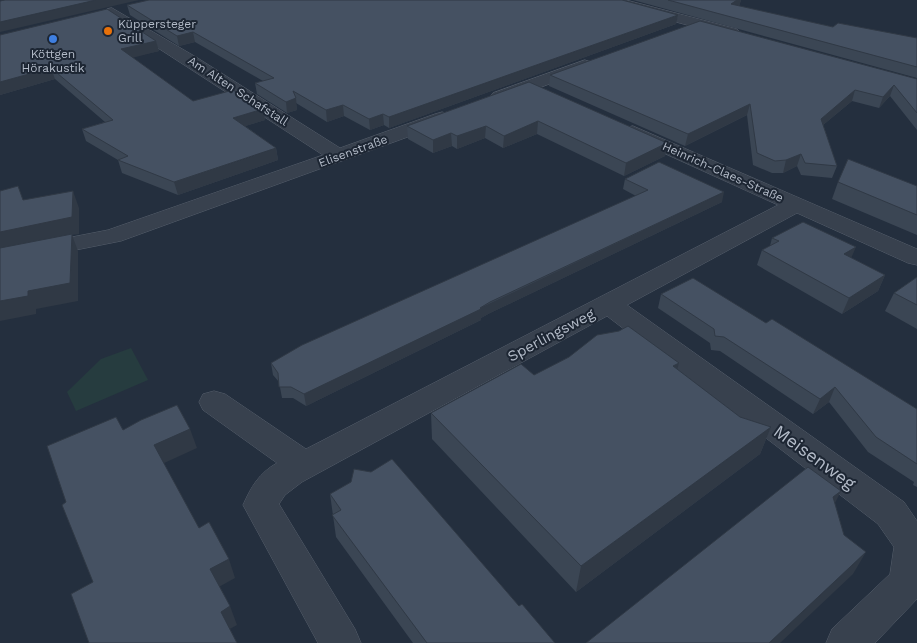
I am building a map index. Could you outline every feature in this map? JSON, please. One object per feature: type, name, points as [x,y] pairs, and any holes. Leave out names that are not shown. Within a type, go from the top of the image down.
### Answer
[{"type":"street","points":[[610,0],[751,38]]},
{"type":"street","name":"Am Alten Schafstall","points":[[130,8],[107,13],[183,56],[338,156]]},
{"type":"street","points":[[672,33],[699,23]]},
{"type":"street","points":[[486,102],[601,59]]},
{"type":"street","points":[[529,86],[556,98]]},
{"type":"street","name":"Elisenstraße","points":[[0,258],[113,236],[460,111]]},
{"type":"street","name":"Heinrich-Claes-Straße","points":[[618,125],[917,258]]},
{"type":"street","name":"Sperlingsweg","points":[[340,643],[262,505],[266,491],[280,478],[304,464],[796,204]]},
{"type":"street","name":"Meisenweg","points":[[608,304],[891,512],[913,545],[908,582],[847,643]]},
{"type":"street","points":[[214,402],[304,464]]},
{"type":"green space","points":[[131,348],[148,380],[76,411],[67,392],[101,359]]},
{"type":"building","points":[[96,0],[0,22],[0,1]]},
{"type":"building","points":[[149,0],[622,0],[678,15],[389,117],[383,114],[369,119],[343,105],[326,110],[293,91],[296,98],[286,102],[255,83],[274,78],[193,32],[177,36],[127,5]]},
{"type":"building","points":[[668,0],[737,0],[731,4],[833,27],[838,23],[917,38],[917,67]]},
{"type":"building","points":[[107,9],[156,41],[121,49],[193,101],[233,90],[263,109],[233,118],[276,148],[174,182],[118,160],[128,156],[82,129],[113,120],[51,68],[0,82],[0,35]]},
{"type":"building","points":[[700,21],[917,79],[917,113],[894,85],[883,97],[855,90],[821,119],[837,166],[805,163],[801,154],[786,160],[775,161],[757,153],[750,104],[688,134],[550,75]]},
{"type":"building","points":[[529,82],[667,143],[626,163],[538,121],[504,136],[486,126],[457,136],[451,133],[433,140],[407,126]]},
{"type":"building","points":[[848,159],[917,186],[917,215],[838,182]]},
{"type":"building","points":[[659,162],[724,192],[490,302],[481,309],[304,394],[291,387],[279,387],[278,373],[271,363],[302,345],[648,190],[625,179]]},
{"type":"building","points":[[18,186],[23,200],[73,191],[72,217],[0,232],[0,191]]},
{"type":"building","points":[[803,222],[856,247],[844,254],[885,275],[849,298],[762,250],[779,241],[772,238]]},
{"type":"building","points":[[72,234],[70,283],[28,291],[28,296],[0,301],[0,248]]},
{"type":"building","points":[[917,277],[917,305],[894,293]]},
{"type":"building","points":[[693,278],[766,323],[772,319],[917,409],[917,464],[876,437],[835,387],[820,399],[724,337],[715,336],[714,329],[661,294]]},
{"type":"building","points":[[628,326],[679,363],[673,366],[740,417],[771,427],[581,566],[431,413],[521,364],[534,375],[569,357],[597,335],[619,331]]},
{"type":"building","points":[[177,405],[190,429],[154,445],[199,528],[209,522],[229,559],[210,569],[230,606],[221,612],[237,643],[89,643],[71,594],[93,582],[62,505],[66,502],[47,446],[116,417],[123,430],[141,420]]},
{"type":"building","points":[[392,459],[519,606],[522,604],[555,643],[427,643],[332,515],[341,510],[330,494],[351,482],[354,469],[371,472]]},
{"type":"building","points":[[808,467],[841,491],[833,497],[844,535],[866,552],[769,643],[586,643]]},
{"type":"place","name":"Küppersteger Grill","points":[[108,31]]},
{"type":"place","name":"Köttgen Hörakustik","points":[[53,39]]}]
